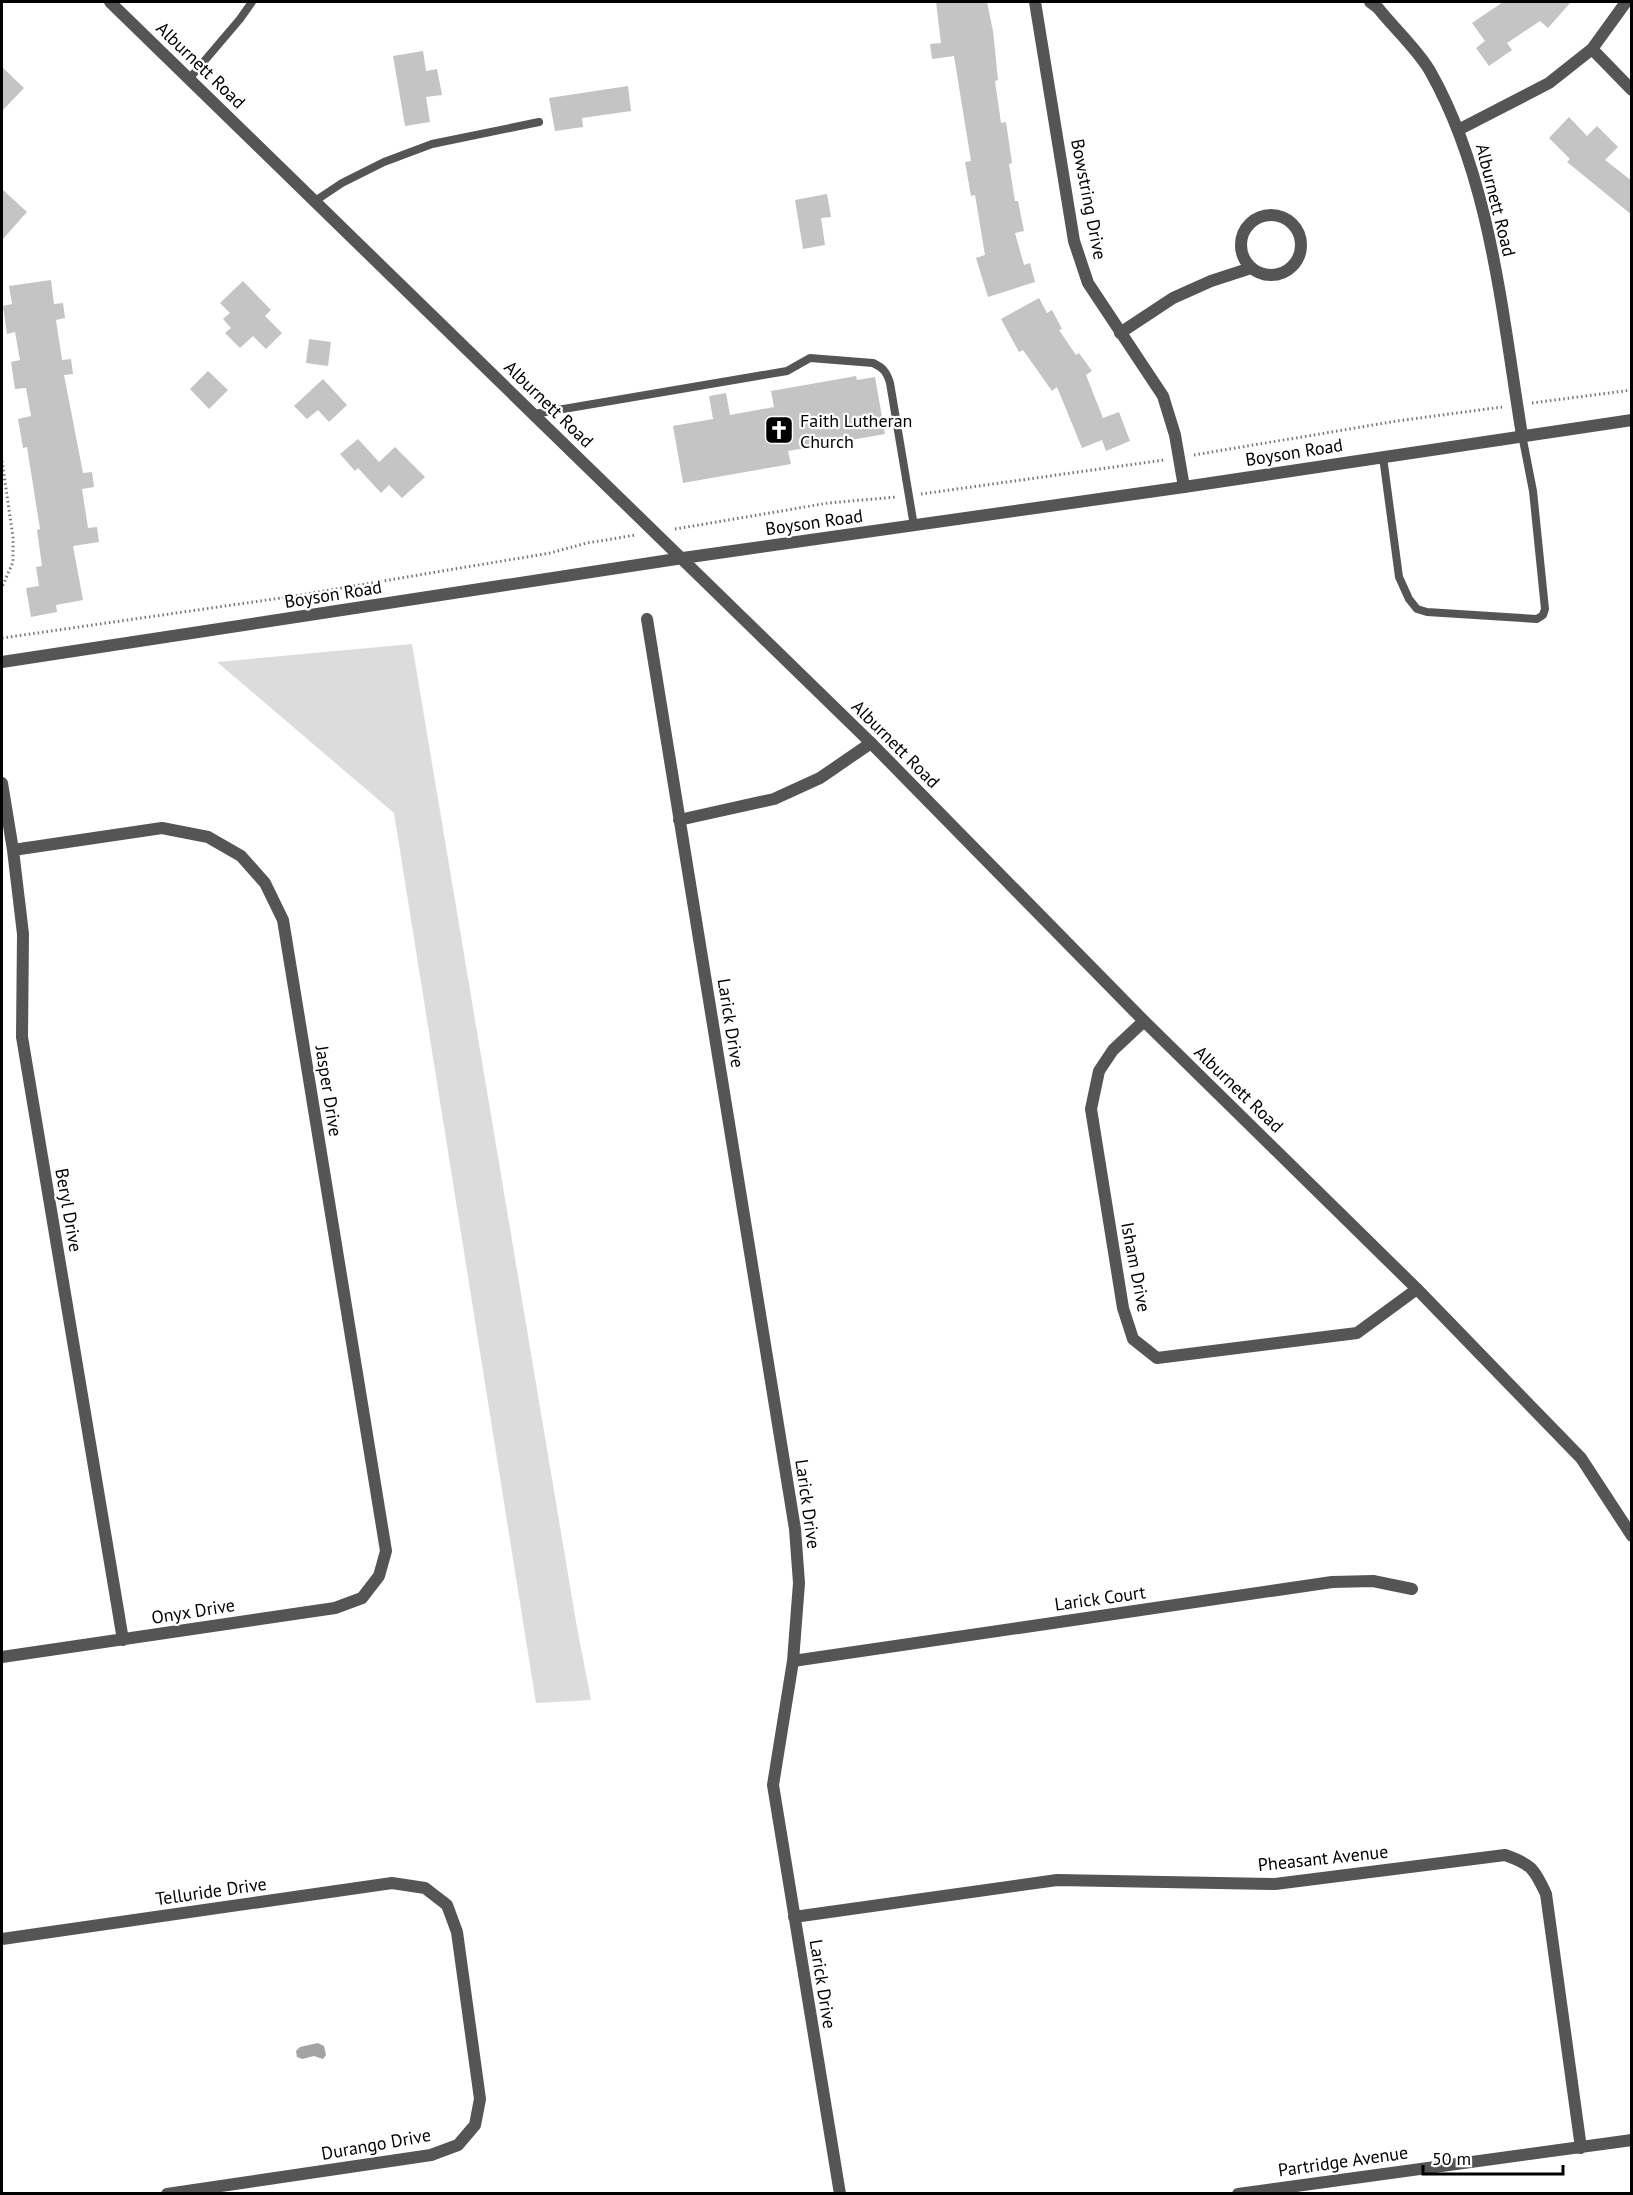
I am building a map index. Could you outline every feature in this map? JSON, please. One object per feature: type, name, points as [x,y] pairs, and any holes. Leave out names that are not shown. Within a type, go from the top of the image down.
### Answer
[{"type":"street","name":"Alburnett Road","points":[[110,2],[683,558],[871,743],[1144,1021],[1417,1288],[1581,1458],[1632,1536]]},
{"type":"street","name":"Bowstring Drive","points":[[1035,2],[1074,241],[1088,283],[1163,396],[1175,435],[1184,487]]},
{"type":"street","name":"Alburnett Road","points":[[1370,2],[1378,8],[1429,69],[1458,130],[1468,158],[1490,244],[1522,435]]},
{"type":"street","points":[[1458,130],[1549,83],[1592,49],[1626,2]]},
{"type":"street","points":[[1592,49],[1632,90]]},
{"type":"street","points":[[1120,333],[1173,298],[1210,281],[1251,268],[1270,275],[1280,274],[1290,269],[1301,252],[1302,241],[1292,223],[1283,217],[1264,215],[1248,225],[1241,242],[1241,251],[1251,268]]},
{"type":"street","name":"Boyson Road","points":[[2,662],[683,558],[1184,487],[1632,420]]},
{"type":"street","name":"Larick Drive","points":[[647,619],[795,1529],[799,1583],[793,1661],[773,1785],[840,2193]]},
{"type":"street","points":[[679,820],[774,799],[820,778],[871,743]]},
{"type":"street","name":"Beryl Drive","points":[[2,783],[23,934],[22,1037],[123,1640]]},
{"type":"street","name":"Jasper Drive","points":[[13,850],[162,828],[208,837],[241,856],[265,883],[283,920],[289,955],[386,1551],[379,1576]]},
{"type":"street","name":"Isham Drive","points":[[1144,1021],[1113,1050],[1099,1071],[1090,1109],[1123,1308],[1133,1339],[1157,1358],[1357,1333],[1417,1288]]},
{"type":"street","name":"Onyx Drive","points":[[2,1657],[335,1608],[362,1598],[379,1576]]},
{"type":"street","name":"Larick Court","points":[[793,1661],[1332,1582],[1373,1581],[1412,1590]]},
{"type":"street","name":"Pheasant Avenue","points":[[794,1917],[1057,1880],[1275,1884],[1505,1855],[1527,1863],[1538,1877],[1546,1894],[1581,2148]]},
{"type":"street","name":"Telluride Drive","points":[[2,1939],[392,1883],[425,1888]]},
{"type":"street","name":"Durango Drive","points":[[167,2193],[431,2155],[458,2145],[475,2125],[480,2099],[457,1932],[447,1905],[425,1888]]},
{"type":"street","name":"Partridge Avenue","points":[[1238,2193],[1632,2140]]},
{"type":"lane","points":[[189,79],[252,2]]},
{"type":"lane","points":[[315,201],[342,183],[384,162],[432,144],[539,122]]},
{"type":"lane","points":[[534,414],[787,371],[810,358],[873,363],[887,373],[890,383],[914,525]]},
{"type":"lane","points":[[1383,457],[1399,577],[1409,599],[1417,609],[1437,613],[1537,619],[1543,615],[1545,609],[1533,491],[1522,435]]},
{"type":"path","points":[[1539,402],[1632,390]]},
{"type":"path","points":[[1191,456],[1397,421],[1498,408]]},
{"type":"path","points":[[2,461],[13,537],[13,562],[2,587]]},
{"type":"path","points":[[2,638],[288,597],[550,552],[606,540]]},
{"type":"shaded area","points":[[412,644],[591,1700],[536,1703],[394,813],[217,662]]},
{"type":"shaded area","points":[[318,2043],[324,2046],[326,2055],[323,2059],[314,2056],[302,2059],[297,2057],[296,2051],[300,2047]]},
{"type":"building","points":[[936,2],[987,2],[993,31],[998,80],[995,81],[1001,123],[1006,122],[1015,201],[1018,201],[1024,231],[1015,233],[1024,265],[1030,263],[1035,282],[988,297],[976,258],[985,255],[975,195],[971,196],[965,162],[971,161],[954,56],[932,59],[930,44],[941,43]]},
{"type":"building","points":[[1503,2],[1571,2],[1548,28],[1540,21],[1507,43],[1512,50],[1489,66],[1476,48],[1485,41],[1472,23]]},
{"type":"building","points":[[423,51],[426,71],[437,69],[442,95],[426,97],[430,122],[405,126],[393,56]]},
{"type":"building","points":[[2,67],[24,88],[2,111]]},
{"type":"building","points":[[628,86],[631,111],[582,118],[583,127],[555,131],[549,98]]},
{"type":"building","points":[[1569,117],[1587,136],[1597,126],[1618,147],[1605,160],[1632,181],[1632,215],[1567,162],[1570,159],[1549,138]]},
{"type":"building","points":[[2,189],[27,212],[2,240]]},
{"type":"building","points":[[827,194],[831,217],[821,218],[825,245],[803,249],[795,200]]},
{"type":"building","points":[[51,280],[54,304],[63,303],[65,318],[56,320],[62,360],[71,359],[73,374],[64,375],[83,473],[92,472],[94,487],[82,489],[88,528],[97,527],[99,542],[73,546],[83,600],[56,605],[57,612],[31,617],[26,588],[39,586],[36,567],[42,566],[37,530],[40,529],[27,447],[23,448],[18,419],[31,416],[26,388],[15,389],[11,362],[20,360],[15,332],[7,334],[3,306],[12,304],[9,286]]},
{"type":"building","points":[[243,281],[271,310],[265,316],[282,333],[266,349],[253,336],[240,348],[225,333],[231,328],[223,319],[230,313],[220,303]]},
{"type":"building","points":[[1039,298],[1047,313],[1052,310],[1062,329],[1059,330],[1076,355],[1079,353],[1092,371],[1086,375],[1103,418],[1119,412],[1130,441],[1106,451],[1102,440],[1082,448],[1057,387],[1052,391],[1023,350],[1019,352],[1001,319]]},
{"type":"building","points":[[309,339],[331,342],[328,366],[306,363]]},
{"type":"building","points":[[208,371],[228,390],[209,409],[190,389]]},
{"type":"building","name":"Faith Lutheran Church","points":[[856,376],[857,380],[875,377],[885,434],[788,451],[791,464],[683,483],[673,426],[713,419],[709,396],[726,393],[730,415],[774,407],[771,391]]},
{"type":"building","points":[[323,379],[347,405],[329,422],[318,410],[307,419],[294,406]]},
{"type":"building","points":[[358,439],[379,462],[395,447],[425,477],[402,498],[389,485],[381,493],[358,468],[355,471],[340,454]]},
{"type":"place","name":"Faith Lutheran Church","points":[[779,430]]}]
